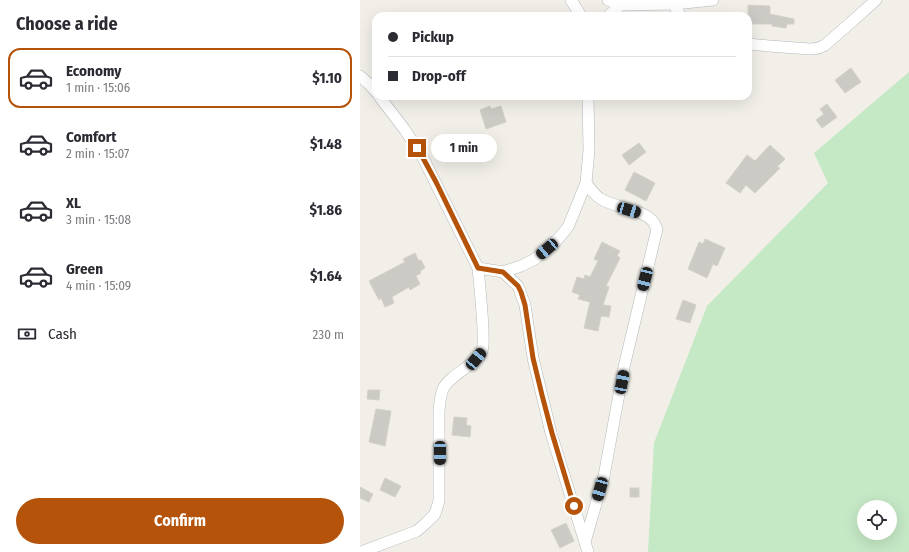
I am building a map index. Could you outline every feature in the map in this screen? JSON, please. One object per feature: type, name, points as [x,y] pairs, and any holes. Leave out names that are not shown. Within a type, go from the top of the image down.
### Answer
[{"type":"street","points":[[571,0],[578,12]]},
{"type":"street","points":[[608,0],[621,5],[659,2],[675,4],[713,0]]},
{"type":"street","points":[[752,44],[810,49],[820,47],[876,0]]},
{"type":"street","points":[[675,4],[678,12]]},
{"type":"street","points":[[613,12],[621,5]]},
{"type":"street","points":[[360,76],[372,87]]},
{"type":"street","points":[[361,552],[417,531],[434,514],[439,500],[441,398],[444,388],[452,378],[476,359],[482,352],[483,343],[478,268],[423,158],[405,130],[382,100]]},
{"type":"street","points":[[478,268],[503,272],[521,266],[535,259],[558,239],[568,227],[586,183],[589,150],[588,100]]},
{"type":"street","points":[[586,183],[600,199],[618,207],[640,213],[649,218],[657,228],[624,367],[604,476],[587,547]]},
{"type":"street","points":[[503,272],[518,286],[525,305],[533,358],[542,395],[587,547]]},
{"type":"green space","points":[[909,72],[909,552],[648,552],[654,443],[707,306],[828,183],[814,153]]},
{"type":"building","points":[[748,5],[770,6],[770,14],[794,19],[794,24],[787,24],[786,28],[772,26],[772,24],[752,24],[752,12],[748,12]]},
{"type":"building","points":[[851,68],[861,82],[845,93],[835,80]]},
{"type":"building","points":[[827,104],[837,117],[822,128],[816,120],[824,114],[820,109]]},
{"type":"building","points":[[490,106],[491,109],[501,106],[506,122],[486,129],[480,110]]},
{"type":"building","points":[[639,143],[646,152],[629,165],[622,155]]},
{"type":"building","points":[[770,145],[785,159],[777,167],[780,168],[755,193],[746,185],[740,193],[726,183],[747,155],[755,161]]},
{"type":"building","points":[[634,172],[655,183],[646,201],[625,190]]},
{"type":"building","points":[[705,239],[725,248],[717,266],[713,264],[707,278],[688,269],[699,242],[703,244]]},
{"type":"building","points":[[602,242],[620,251],[617,256],[620,258],[606,286],[609,287],[603,305],[611,306],[609,317],[601,316],[598,331],[584,328],[590,302],[578,299],[580,295],[572,292],[577,277],[584,279],[585,275],[590,277],[598,261],[594,259]]},
{"type":"building","points":[[415,253],[425,268],[416,276],[420,284],[410,290],[409,287],[392,297],[394,303],[385,307],[381,298],[379,300],[369,281],[405,262],[403,259]]},
{"type":"building","points":[[683,300],[696,305],[690,323],[676,319]]},
{"type":"building","points":[[368,390],[380,390],[379,400],[367,399]]},
{"type":"building","points":[[376,409],[391,411],[385,446],[369,442]]},
{"type":"building","points":[[454,417],[467,418],[466,425],[471,426],[470,437],[452,435]]},
{"type":"building","points":[[385,478],[401,486],[395,497],[380,490]]},
{"type":"building","points":[[360,487],[373,494],[369,502],[360,498]]},
{"type":"building","points":[[630,488],[639,488],[639,497],[630,497]]},
{"type":"building","points":[[566,523],[574,541],[560,548],[551,530]]},
{"type":"route","points":[[417,148],[436,182],[478,268],[503,272],[514,281],[521,292],[525,305],[533,358],[542,395],[574,506]]}]
